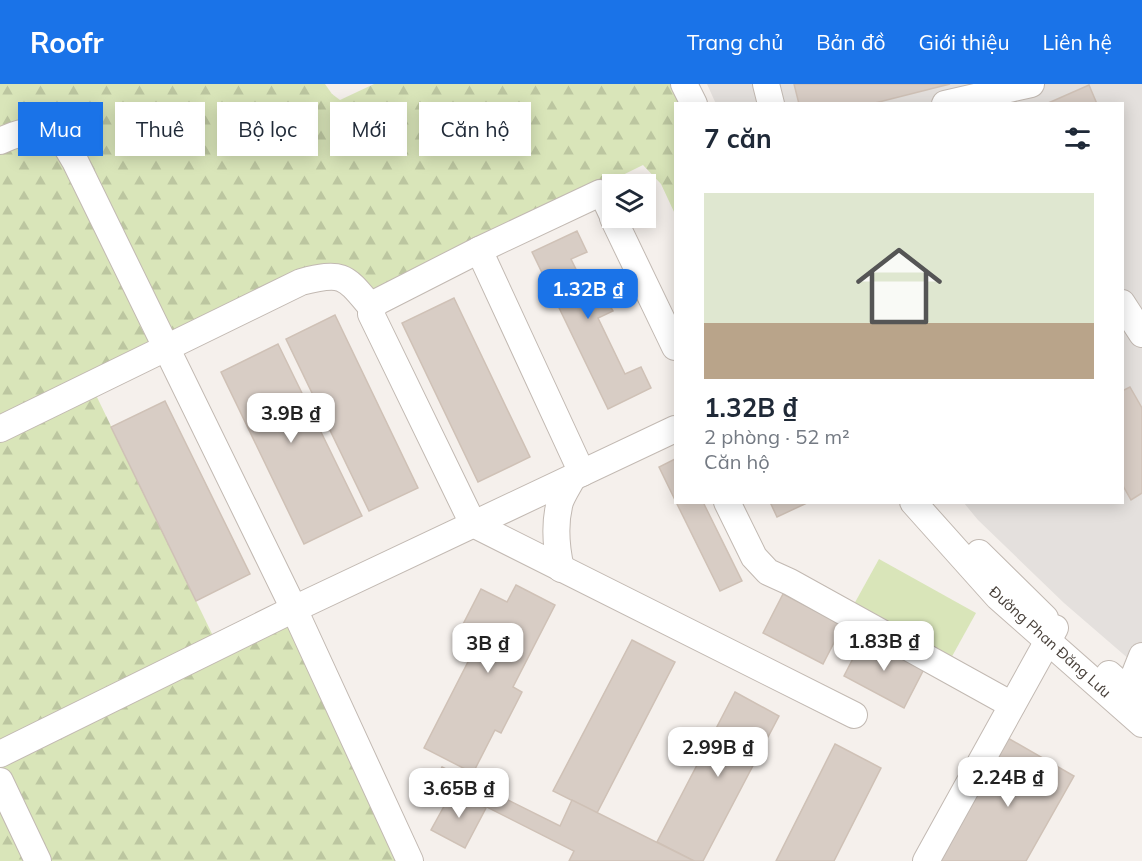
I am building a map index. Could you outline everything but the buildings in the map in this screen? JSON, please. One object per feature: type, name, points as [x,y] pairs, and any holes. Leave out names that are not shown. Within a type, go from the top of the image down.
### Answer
[{"type":"street","points":[[684,84],[693,102]]},
{"type":"street","points":[[700,84],[708,102]]},
{"type":"street","points":[[766,84],[770,102]]},
{"type":"street","points":[[954,102],[1031,84]]},
{"type":"street","points":[[0,141],[32,130],[44,132],[61,140],[75,161],[294,609],[410,861]]},
{"type":"street","points":[[602,194],[600,193],[479,250],[375,303],[371,314],[473,524],[854,715]]},
{"type":"street","points":[[619,228],[674,345]]},
{"type":"street","points":[[479,250],[578,475]]},
{"type":"street","points":[[0,429],[301,282],[336,276],[351,282],[372,308]]},
{"type":"street","points":[[1124,306],[1142,334]]},
{"type":"street","points":[[0,754],[294,609],[674,429]]},
{"type":"street","points":[[561,568],[555,546],[560,501],[578,475]]},
{"type":"street","points":[[727,504],[754,557],[768,572],[1012,705]]},
{"type":"street","name":"Đường Phan Đăng Lưu","points":[[915,504],[998,597],[1052,635]]},
{"type":"street","name":"Đường Phan Đăng Lưu","points":[[936,504],[1052,635],[1087,666],[1142,724]]},
{"type":"street","points":[[926,861],[1052,635]]},
{"type":"street","points":[[1135,695],[1142,656]]},
{"type":"street","name":"Đường Phan Đăng Lưu","points":[[1087,666],[1135,695]]},
{"type":"street","points":[[0,781],[39,861]]},
{"type":"shaded area","points":[[707,84],[1142,84],[1142,665],[1130,660],[1064,603],[978,520],[965,504],[1124,504],[1124,102],[715,102]]},
{"type":"green space","points":[[0,84],[325,84],[340,100],[374,84],[680,84],[689,102],[674,102],[674,212],[661,184],[656,179],[656,174],[652,174],[643,165],[625,174],[602,174],[602,185],[373,298],[336,272],[169,342],[74,156],[103,156],[103,102],[18,102],[18,136],[0,136]]},
{"type":"green space","points":[[18,138],[18,156],[64,156],[161,346],[0,424],[0,147]]},
{"type":"green space","points":[[93,389],[216,642],[0,748],[0,434]]},
{"type":"green space","points":[[879,559],[976,613],[950,660],[853,606]]},
{"type":"green space","points":[[291,615],[405,861],[44,861],[0,770],[0,759]]},
{"type":"green space","points":[[0,792],[33,861],[0,861]]}]
